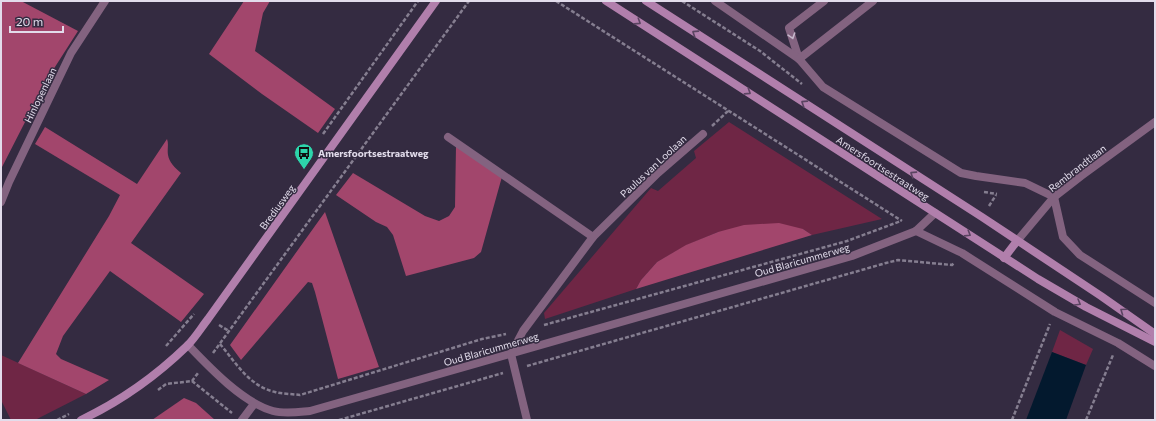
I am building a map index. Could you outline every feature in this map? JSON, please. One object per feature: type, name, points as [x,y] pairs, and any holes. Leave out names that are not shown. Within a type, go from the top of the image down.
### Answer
[{"type":"main road","name":"Brediusweg","points":[[188,345],[436,1]]},
{"type":"main road","name":"Amersfoortsestraatweg","points":[[606,1],[1004,258],[1086,308],[1155,342]]},
{"type":"main road","name":"Amersfoortsestraatweg","points":[[646,1],[982,217],[1101,296],[1155,334]]},
{"type":"main road","name":"Rembrandtlaan","points":[[1004,258],[1017,241]]},
{"type":"main road","points":[[81,420],[146,381],[188,345]]},
{"type":"street","name":"Hinlopenlaan","points":[[1,202],[9,182],[71,53],[105,1]]},
{"type":"street","points":[[715,1],[799,59],[823,87],[961,173],[1025,182],[1054,197],[1064,237],[1080,255],[1155,303]]},
{"type":"street","points":[[799,59],[789,28],[824,1]]},
{"type":"street","points":[[799,59],[873,1]]},
{"type":"street","name":"Rembrandtlaan","points":[[1017,241],[1054,197],[1155,122]]},
{"type":"street","name":"Paulus van Loolaan","points":[[511,354],[523,331],[593,237],[658,173],[703,134]]},
{"type":"street","points":[[448,138],[593,237]]},
{"type":"street","name":"Oud Blaricummerweg","points":[[188,345],[206,363],[254,404],[273,411],[290,413],[310,411],[852,256],[916,231],[935,213]]},
{"type":"street","points":[[916,231],[962,253],[1055,312],[1118,343],[1155,366]]},
{"type":"street","points":[[511,354],[527,420]]},
{"type":"street","points":[[242,420],[254,404]]},
{"type":"path","points":[[154,392],[166,384],[192,381],[469,1]]},
{"type":"path","points":[[556,1],[916,231]]},
{"type":"path","points":[[703,134],[728,111]]},
{"type":"path","points":[[220,344],[246,376],[259,386],[275,392],[300,395],[482,340],[523,331],[847,241],[901,221]]},
{"type":"path","points":[[339,420],[886,263],[898,260],[952,265],[962,253]]},
{"type":"path","points":[[164,347],[196,311]]},
{"type":"path","points":[[1012,420],[1055,312]]},
{"type":"path","points":[[1086,420],[1118,343]]},
{"type":"path","points":[[192,381],[234,415]]},
{"type":"path","points":[[57,420],[70,414]]},
{"type":"shaded area","points":[[1,1],[21,1],[78,31],[46,81],[1,169]]},
{"type":"shaded area","points":[[244,1],[270,1],[263,13],[255,51],[335,109],[318,133],[262,94],[209,54]]},
{"type":"shaded area","points":[[729,122],[882,219],[812,235],[803,229],[718,232],[687,245],[657,262],[641,280],[636,289],[545,319],[544,313],[651,188],[658,191],[696,158],[694,151]]},
{"type":"shaded area","points":[[45,127],[137,184],[167,139],[168,155],[170,160],[181,173],[131,243],[204,294],[181,322],[110,271],[63,336],[56,354],[61,359],[109,380],[86,394],[18,363],[109,216],[120,195],[35,144]]},
{"type":"shaded area","points":[[456,146],[503,173],[481,252],[474,258],[406,276],[393,235],[387,227],[376,222],[336,195],[353,173],[425,216],[439,221],[449,216],[455,207]]},
{"type":"shaded area","points":[[325,212],[379,367],[338,379],[315,292],[312,283],[308,282],[241,360],[230,345]]},
{"type":"shaded area","points":[[779,223],[803,229],[812,235],[636,289],[641,280],[657,262],[686,245],[718,232],[744,225]]},
{"type":"shaded area","points":[[1060,330],[1093,349],[1086,365],[1052,352]]},
{"type":"shaded area","points":[[1,355],[86,394],[35,420],[11,420],[1,400]]},
{"type":"shaded area","points":[[184,398],[196,403],[215,420],[152,420]]},
{"type":"water","points":[[1052,352],[1086,365],[1066,420],[1026,420]]},
{"type":"place","name":"Amersfoortsestraatweg","points":[[304,170]]}]
